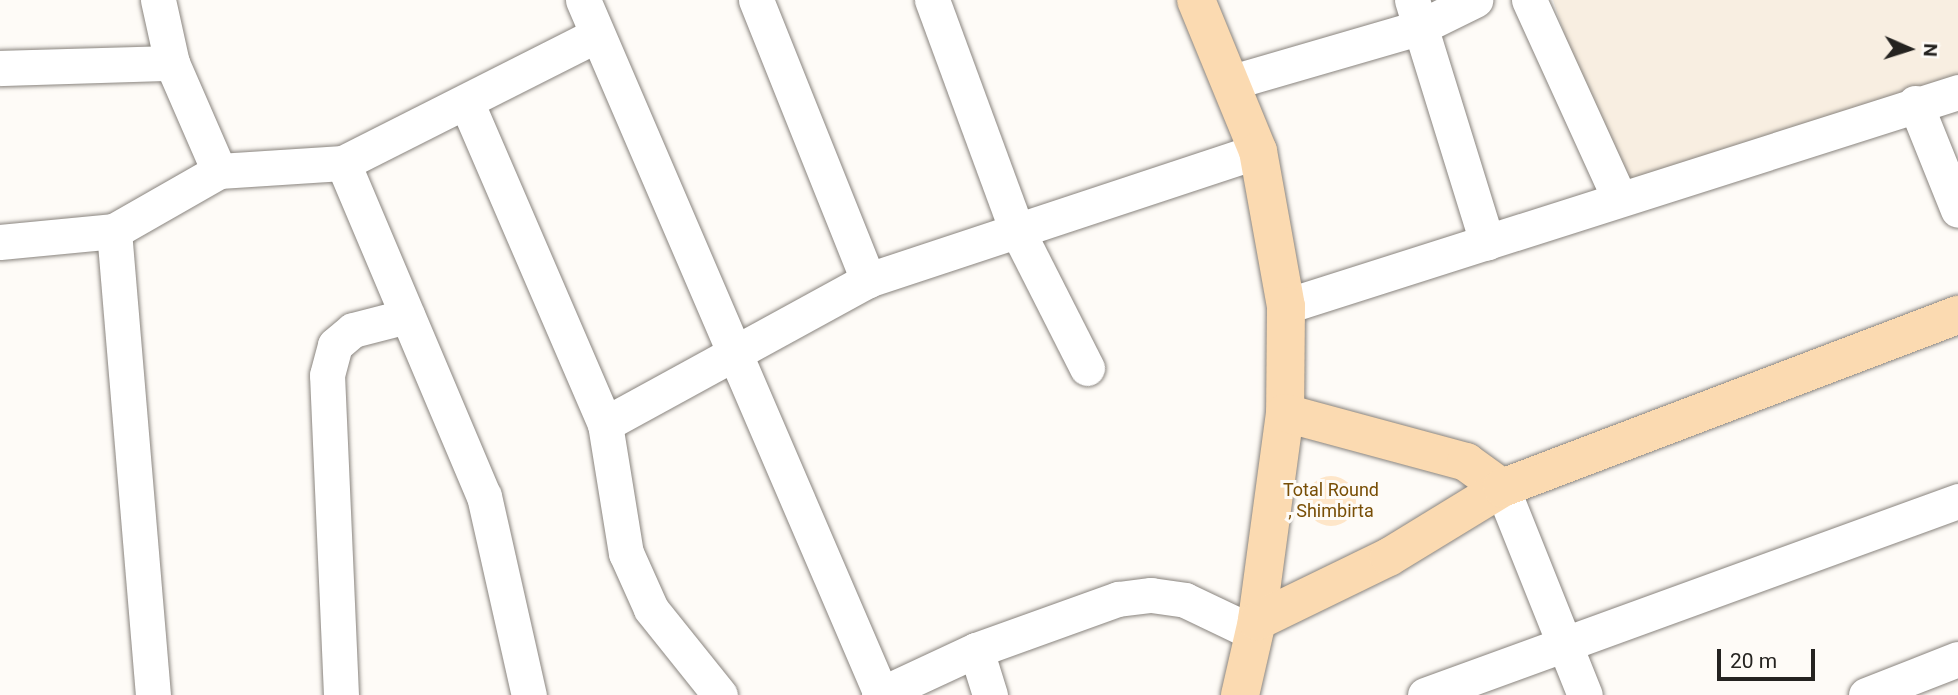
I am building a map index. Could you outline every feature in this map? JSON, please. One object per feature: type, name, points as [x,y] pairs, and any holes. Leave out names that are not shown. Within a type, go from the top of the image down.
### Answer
[{"type":"main road","points":[[1196,0],[1233,82],[1258,151],[1286,306],[1285,413],[1254,626],[1240,695]]},
{"type":"main road","points":[[1254,626],[1389,557],[1502,488],[1958,314]]},
{"type":"main road","points":[[1285,413],[1466,462],[1502,488]]},
{"type":"street","points":[[158,0],[172,63],[219,171]]},
{"type":"street","points":[[583,0],[880,694],[976,650],[1118,599],[1151,595],[1185,600],[1254,626]]},
{"type":"street","points":[[756,0],[868,280]]},
{"type":"street","points":[[933,0],[1016,228],[1087,368]]},
{"type":"street","points":[[1233,82],[1415,14],[1475,0]]},
{"type":"street","points":[[1529,0],[1618,195]]},
{"type":"street","points":[[1415,14],[1487,243]]},
{"type":"street","points":[[0,242],[114,230],[219,171],[343,163],[468,106],[596,35]]},
{"type":"street","points":[[0,68],[172,63]]},
{"type":"street","points":[[1286,306],[1487,243],[1618,195],[1958,92]]},
{"type":"street","points":[[1915,103],[1958,210]]},
{"type":"street","points":[[468,106],[605,424],[626,553],[651,609],[720,695]]},
{"type":"street","points":[[605,424],[868,280],[1016,228],[1258,151]]},
{"type":"street","points":[[343,163],[484,496],[529,695]]},
{"type":"street","points":[[114,230],[153,695]]},
{"type":"street","points":[[341,695],[327,375],[335,345],[353,330],[407,317]]},
{"type":"street","points":[[1502,488],[1585,695]]},
{"type":"street","points":[[1425,695],[1567,649],[1958,501]]},
{"type":"street","points":[[976,650],[990,695]]},
{"type":"street","points":[[1866,695],[1958,659]]},
{"type":"shaded area","points":[[1553,0],[1958,0],[1958,102],[1618,195]]},
{"type":"green space","name":"Total Round , Shimbirta","points":[[1331,476],[1349,483],[1356,501],[1349,519],[1331,526],[1313,519],[1306,501],[1313,483]]}]
